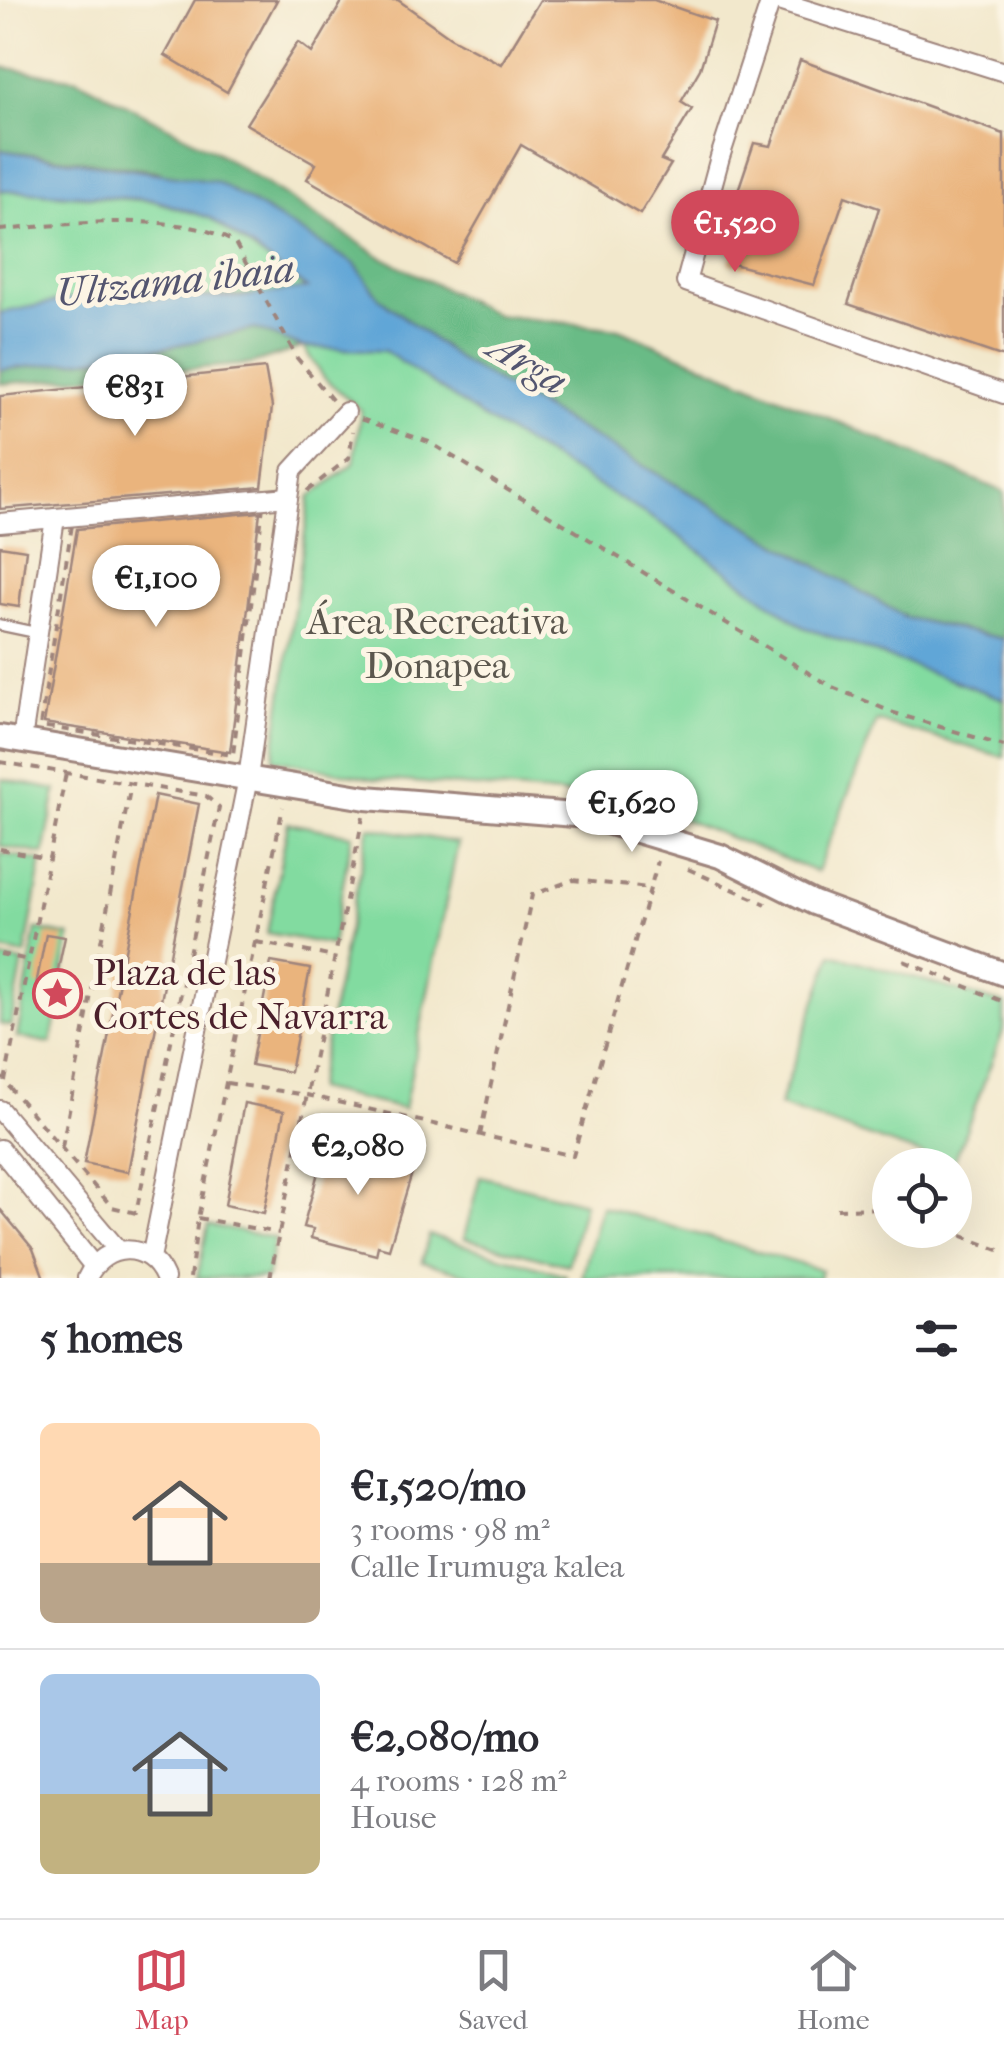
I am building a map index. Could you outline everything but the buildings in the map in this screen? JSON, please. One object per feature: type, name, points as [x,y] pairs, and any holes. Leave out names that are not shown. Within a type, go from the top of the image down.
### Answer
[{"type":"street","points":[[1004,72],[773,0],[720,157],[686,282],[1004,394]]},
{"type":"street","points":[[151,1258],[248,778],[296,495],[292,471],[305,451],[350,414]]},
{"type":"street","points":[[0,523],[296,495]]},
{"type":"street","points":[[55,518],[38,633],[11,739],[366,798],[587,816],[720,856],[814,904],[1004,974]]},
{"type":"street","points":[[0,1110],[118,1250],[151,1258],[165,1278]]},
{"type":"street","points":[[0,1149],[90,1272],[118,1250]]},
{"type":"lane","points":[[0,626],[38,633]]},
{"type":"path","points":[[0,230],[115,224],[202,227],[234,244],[319,389],[350,414],[430,442],[830,686],[894,713],[1004,746]]},
{"type":"path","points":[[296,495],[348,458],[350,414]]},
{"type":"path","points":[[232,755],[262,506]]},
{"type":"path","points":[[0,762],[206,796],[218,807],[136,1213],[112,1207],[2,1078],[66,773]]},
{"type":"path","points":[[62,1148],[131,784]]},
{"type":"path","points":[[190,1278],[198,1218],[283,806],[299,807]]},
{"type":"path","points":[[270,1278],[364,811]]},
{"type":"path","points":[[226,1083],[307,1095],[573,1156],[665,837]]},
{"type":"path","points":[[0,849],[48,858]]},
{"type":"path","points":[[679,862],[769,905]]},
{"type":"path","points":[[480,1135],[532,896],[573,880],[650,888]]},
{"type":"path","points":[[255,942],[334,958]]},
{"type":"path","points":[[0,954],[29,960]]},
{"type":"path","points":[[896,957],[1004,1002]]},
{"type":"path","points":[[836,1209],[872,1208]]},
{"type":"path","points":[[198,1218],[280,1233]]},
{"type":"path","points":[[972,1240],[1004,1252]]},
{"type":"green space","points":[[0,67],[77,79],[213,150],[378,255],[496,315],[619,329],[1004,492],[1004,639],[907,618],[461,361],[379,298],[355,264],[156,171],[0,150]]},
{"type":"green space","points":[[0,190],[154,201],[210,218],[310,291],[77,302],[0,313]]},
{"type":"green space","points":[[256,329],[303,347],[252,364],[0,384],[0,369],[128,355]]},
{"type":"green space","name":"Área Recreativa Donapea","points":[[303,347],[385,351],[482,417],[664,525],[803,627],[1004,699],[1004,757],[877,721],[817,872],[635,800],[374,779],[273,759],[310,497],[354,463],[361,410],[324,378]]},
{"type":"green space","points":[[2,779],[56,790],[44,854],[0,846]]},
{"type":"green space","points":[[288,823],[352,835],[332,945],[267,933]]},
{"type":"green space","points":[[369,827],[458,843],[404,1109],[316,1089]]},
{"type":"green space","points":[[0,853],[42,861],[25,955],[0,950]]},
{"type":"green space","points":[[36,929],[70,936],[51,1043],[17,1037]]},
{"type":"green space","points":[[832,954],[1004,1004],[1004,1029],[959,1148],[903,1148],[779,1106]]},
{"type":"green space","points":[[0,958],[23,962],[11,1026],[0,1024]]},
{"type":"green space","points":[[480,1176],[584,1203],[568,1265],[464,1238]]},
{"type":"green space","points":[[601,1206],[821,1270],[819,1278],[582,1278]]},
{"type":"green space","points":[[208,1225],[275,1238],[267,1278],[197,1278]]},
{"type":"green space","points":[[429,1235],[566,1275],[479,1278],[422,1262]]},
{"type":"water","points":[[0,150],[217,182],[355,264],[379,298],[461,361],[907,618],[1004,639],[1004,699],[803,627],[664,525],[482,417],[385,351],[303,347],[256,329],[128,355],[0,370],[0,313],[70,299],[240,297],[307,288],[210,218],[154,200],[0,190]]},
{"type":"place","name":"Plaza de las Cortes de Navarra","points":[[58,994]]},
{"type":"water label","name":"Ultzama ibaia","points":[[175,281]]},
{"type":"water label","name":"Arga","points":[[528,364]]}]
